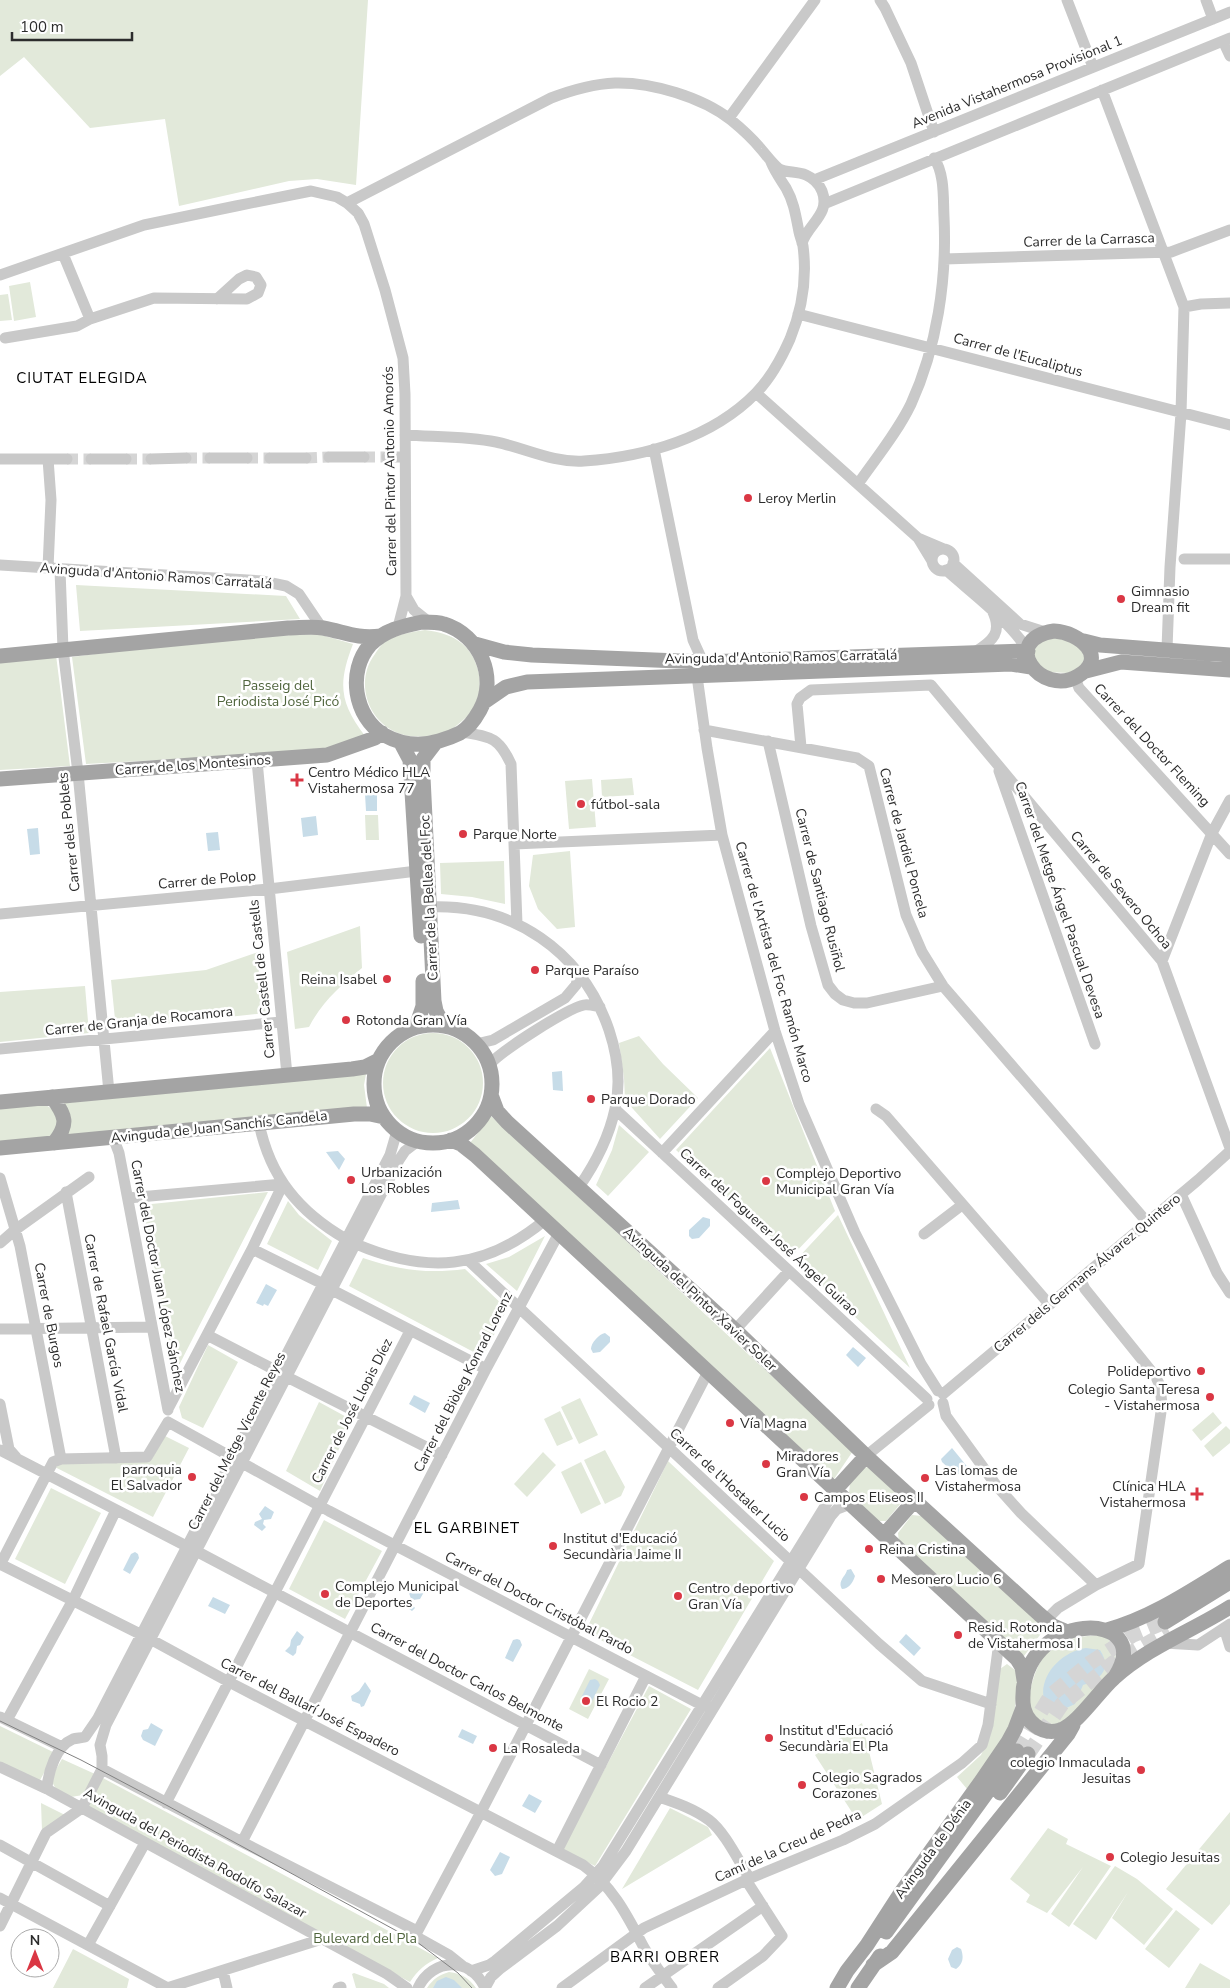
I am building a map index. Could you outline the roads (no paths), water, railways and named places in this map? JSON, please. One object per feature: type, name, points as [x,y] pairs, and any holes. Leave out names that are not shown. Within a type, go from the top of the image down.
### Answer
[{"type":"main road","points":[[429,622],[444,624],[453,628],[475,644],[485,662],[488,682],[484,702],[475,720],[462,732],[436,742],[424,744],[401,743],[382,734],[365,716],[357,699],[356,681],[360,664],[369,646],[380,636],[398,627],[429,622]]},
{"type":"main road","points":[[0,656],[288,628],[322,628],[349,636],[380,636]]},
{"type":"main road","points":[[1230,655],[1100,645],[1084,641],[1071,633],[1063,631],[1045,632],[1035,638],[1028,650],[1028,661],[1031,667],[1042,676],[1062,681],[1121,662],[1230,670]]},
{"type":"main road","points":[[1081,674],[1090,661],[1090,655],[1084,641]]},
{"type":"main road","name":"Avinguda d'Antonio Ramos Carratalá","points":[[475,644],[504,652],[532,655],[702,662],[1028,650]]},
{"type":"main road","name":"Avinguda d'Antonio Ramos Carratalá","points":[[484,702],[506,687],[527,682],[1011,664],[1031,667]]},
{"type":"main road","name":"Carrer de los Montesinos","points":[[0,779],[327,755],[382,734]]},
{"type":"main road","name":"Carrer de la Bellea del Foc","points":[[436,742],[423,759],[434,1000],[436,1011],[444,1026]]},
{"type":"main road","name":"Carrer de la Bellea del Foc","points":[[401,743],[410,760],[424,1001],[422,1014],[416,1027]]},
{"type":"main road","points":[[444,1026],[461,1032],[476,1044],[489,1065],[492,1085],[491,1095],[487,1107],[474,1126],[460,1136],[451,1140],[435,1142],[418,1141],[397,1131],[384,1117],[374,1093],[374,1076],[384,1051],[394,1040],[416,1027],[444,1026]]},
{"type":"main road","points":[[0,1102],[365,1067],[379,1060]]},
{"type":"main road","name":"Avinguda del Pintor Xavier Soler","points":[[491,1095],[497,1111],[507,1122],[735,1330],[914,1501],[1053,1626],[1067,1632]]},
{"type":"main road","points":[[52,1097],[61,1110],[64,1124],[61,1134],[54,1143]]},
{"type":"main road","name":"Avinguda de Juan Sanchís Candela","points":[[0,1148],[354,1114],[370,1114],[384,1117]]},
{"type":"main road","points":[[451,1140],[461,1144],[471,1152],[1017,1658],[1022,1667],[1024,1680]]},
{"type":"main road","name":"Carrer dels Germans Álvarez Quintero","points":[[835,1490],[866,1456]]},
{"type":"main road","points":[[884,1534],[914,1501]]},
{"type":"main road","name":"Avinguda de Dénia","points":[[838,1988],[846,1971],[867,1944],[1015,1729],[1023,1708],[1024,1680],[1034,1659],[1044,1647],[1067,1632],[1088,1627],[1107,1630],[1126,1625],[1178,1599],[1230,1567]]},
{"type":"main road","name":"Avinguda de Dénia","points":[[1023,1708],[1029,1721],[1035,1726],[1047,1731],[1062,1730],[1078,1717],[1115,1677],[1166,1632],[1230,1582]]},
{"type":"main road","name":"Avinguda de Dénia","points":[[1166,1632],[1230,1594]]},
{"type":"main road","name":"Avinguda de Dénia","points":[[1166,1632],[1201,1625],[1230,1607]]},
{"type":"main road","name":"Avinguda de Dénia","points":[[1107,1630],[1117,1638],[1123,1652],[1122,1664],[1115,1677]]},
{"type":"main road","name":"Avinguda de Dénia","points":[[874,1965],[892,1952],[1068,1734],[1078,1717]]},
{"type":"main road","name":"Avinguda de Dénia","points":[[838,1988],[862,1963],[1023,1752],[858,1988]]},
{"type":"street","points":[[729,118],[815,0]]},
{"type":"street","points":[[880,0],[911,63],[934,132]]},
{"type":"street","points":[[1067,0],[1092,67]]},
{"type":"street","points":[[1206,0],[1213,19]]},
{"type":"street","name":"Avenida Vistahermosa Provisional 1","points":[[814,180],[1230,12]]},
{"type":"street","points":[[824,204],[1226,39],[1230,56]]},
{"type":"street","points":[[0,275],[144,225],[310,191],[337,197],[347,202],[477,134],[551,98],[578,88],[615,83],[646,86],[677,93],[729,118],[748,135],[771,162],[786,188],[797,217],[802,243],[804,274],[798,314],[784,352],[756,393],[724,419],[696,435],[654,449],[608,458],[568,461],[494,442],[405,435]]},
{"type":"street","points":[[1102,90],[1184,307],[1181,412],[1167,649]]},
{"type":"street","points":[[858,484],[897,428],[910,404],[922,375],[930,348],[940,302],[944,259],[943,201],[940,172],[934,158]]},
{"type":"street","points":[[771,162],[783,171],[793,171],[814,180],[820,187],[824,204],[822,212],[805,234],[802,243]]},
{"type":"street","points":[[786,188],[786,178],[789,175],[799,173]]},
{"type":"street","name":"Carrer del Pintor Antonio Amorós","points":[[347,202],[358,213],[364,224],[385,290],[403,358],[406,457],[406,596],[398,627]]},
{"type":"street","points":[[797,217],[804,226],[815,223]]},
{"type":"street","name":"Carrer de la Carrasca","points":[[944,259],[1164,253],[1230,230]]},
{"type":"street","points":[[63,254],[90,319]]},
{"type":"street","points":[[5,338],[77,326],[90,319],[154,298],[194,297],[217,299]]},
{"type":"street","points":[[1184,307],[1201,304],[1230,303]]},
{"type":"street","name":"Carrer de l'Eucaliptus","points":[[798,314],[1230,425]]},
{"type":"street","points":[[756,393],[918,538],[938,569],[949,566]]},
{"type":"street","points":[[654,449],[693,640],[702,662]]},
{"type":"street","points":[[329,457],[364,457]]},
{"type":"street","points":[[387,457],[406,457]]},
{"type":"street","points":[[151,459],[186,458]]},
{"type":"street","points":[[210,458],[247,458]]},
{"type":"street","points":[[270,458],[306,458]]},
{"type":"street","points":[[48,459],[51,518],[48,568]]},
{"type":"street","points":[[0,460],[67,459]]},
{"type":"street","points":[[91,459],[126,459]]},
{"type":"street","points":[[918,538],[944,549],[952,555],[949,566]]},
{"type":"street","points":[[1172,543],[1176,555],[1184,559],[1230,559]]},
{"type":"street","points":[[932,561],[936,551],[944,549]]},
{"type":"street","points":[[1171,575],[1176,564],[1184,559]]},
{"type":"street","name":"Avinguda d'Antonio Ramos Carratalá","points":[[0,565],[262,581],[286,586],[299,594],[322,628]]},
{"type":"street","points":[[949,566],[1017,634],[1028,650]]},
{"type":"street","points":[[949,566],[1020,624],[1045,632]]},
{"type":"street","name":"Carrer dels Poblets","points":[[60,570],[63,649],[78,773],[109,1092]]},
{"type":"street","points":[[406,596],[414,610],[429,622]]},
{"type":"street","points":[[975,652],[994,637],[997,622],[991,609]]},
{"type":"street","name":"Carrer del Doctor Fleming","points":[[1081,674],[1079,688],[1230,854]]},
{"type":"street","name":"Carrer de l'Artista del Foc Ramón Marco","points":[[697,676],[722,835],[775,1031],[799,1104],[837,1193],[882,1288],[928,1378],[935,1398],[946,1416],[996,1485],[1021,1513],[1096,1585]]},
{"type":"street","name":"Carrer de Severo Ochoa","points":[[801,748],[797,704],[800,698],[810,690],[931,685],[1162,961],[1230,1149]]},
{"type":"street","name":"Carrer de Jardiel Poncela","points":[[704,730],[856,758],[869,766],[906,915],[922,952],[942,986],[1147,1222]]},
{"type":"street","points":[[462,732],[484,736],[504,748],[511,764],[517,924]]},
{"type":"street","name":"Carrer de Santiago Rusiñol","points":[[768,741],[810,926],[828,985],[843,1000],[854,1003],[867,1003],[942,986]]},
{"type":"street","name":"Carrer Castell de Castells","points":[[257,761],[287,1075]]},
{"type":"street","name":"Carrer del Metge Ángel Pascual Devesa","points":[[997,765],[1094,1044]]},
{"type":"street","points":[[1162,961],[1212,833],[1230,800]]},
{"type":"street","points":[[514,844],[722,835]]},
{"type":"street","name":"Carrer de Polop","points":[[0,914],[268,889],[417,870]]},
{"type":"street","points":[[430,907],[473,909],[503,917],[517,924],[551,945],[579,974],[600,1007],[612,1040],[616,1058],[615,1109],[600,1151],[578,1187]]},
{"type":"street","points":[[476,1044],[493,1040],[565,998],[576,985],[579,974]]},
{"type":"street","points":[[489,1065],[496,1057],[508,1049],[573,1009],[587,1004],[600,1007]]},
{"type":"street","name":"Carrer de Granja de Rocamora","points":[[0,1050],[281,1022]]},
{"type":"street","points":[[662,1153],[775,1031]]},
{"type":"street","name":"Carrer del Foguerer José Ángel Guirao","points":[[615,1109],[903,1377],[935,1398]]},
{"type":"street","points":[[876,1109],[886,1116],[1049,1304]]},
{"type":"street","points":[[259,1123],[262,1139],[272,1165],[283,1184],[311,1216],[351,1241],[382,1255],[410,1262],[439,1264],[468,1260],[510,1245],[529,1234],[545,1220]]},
{"type":"street","name":"Carrer del Metge Vicente Reyes","points":[[85,1737],[145,1637],[328,1287],[390,1155],[397,1131]]},
{"type":"street","name":"Carrer del Doctor Juan López Sánchez","points":[[113,1137],[119,1153],[128,1198],[168,1409],[168,1422]]},
{"type":"street","name":"Carrer del Metge Vicente Reyes","points":[[351,1241],[405,1150],[418,1141]]},
{"type":"street","name":"Carrer dels Germans Álvarez Quintero","points":[[866,1456],[1181,1194],[1230,1149]]},
{"type":"street","points":[[0,1243],[66,1192],[89,1177]]},
{"type":"street","name":"Carrer de Burgos","points":[[0,1178],[15,1230],[61,1459]]},
{"type":"street","points":[[128,1198],[283,1184]]},
{"type":"street","points":[[168,1409],[252,1249],[283,1184]]},
{"type":"street","name":"Carrer de Rafael García Vidal","points":[[66,1192],[116,1458]]},
{"type":"street","points":[[1181,1194],[1216,1273],[1230,1293]]},
{"type":"street","points":[[924,1234],[962,1205]]},
{"type":"street","name":"Carrer del Biòleg Konrad Lorenz","points":[[349,1633],[559,1233]]},
{"type":"street","points":[[252,1249],[486,1369]]},
{"type":"street","name":"Carrer de l'Hostaler Lucio","points":[[468,1260],[667,1448],[879,1644],[922,1681],[991,1704]]},
{"type":"street","points":[[735,1330],[789,1271]]},
{"type":"street","points":[[1046,1620],[1058,1608],[1096,1585],[1138,1564],[1162,1405],[1160,1386],[1156,1377],[1085,1289],[1080,1279]]},
{"type":"street","points":[[0,1329],[152,1326]]},
{"type":"street","name":"Carrer de José Llopis Díez","points":[[274,1593],[410,1330]]},
{"type":"street","points":[[207,1334],[442,1455]]},
{"type":"street","points":[[903,1377],[914,1377],[919,1372],[921,1364]]},
{"type":"street","points":[[416,1933],[481,1812],[667,1448],[708,1372]]},
{"type":"street","points":[[0,1404],[9,1449],[17,1458]]},
{"type":"street","points":[[0,1564],[53,1462],[61,1459],[147,1457],[168,1422]]},
{"type":"street","name":"Carrer del Doctor Cristóbal Pardo","points":[[168,1422],[395,1546],[702,1705],[713,1708]]},
{"type":"street","name":"Carrer del Doctor Carlos Belmonte","points":[[0,1450],[191,1548],[601,1765]]},
{"type":"street","points":[[485,1988],[491,1977],[501,1968],[557,1926],[600,1878],[659,1797],[713,1708],[795,1565],[835,1490]]},
{"type":"street","points":[[418,1988],[421,1981],[433,1970],[448,1965],[468,1969],[489,1965],[584,1887],[600,1878],[603,1866],[702,1705],[795,1565],[837,1509],[850,1504]]},
{"type":"street","points":[[62,1747],[4,1719],[73,1600],[116,1510]]},
{"type":"street","name":"Carrer del Ballarí José Espadero","points":[[0,1564],[558,1851],[600,1878]]},
{"type":"street","points":[[166,1803],[274,1593]]},
{"type":"street","points":[[1166,1632],[1198,1645],[1230,1624]]},
{"type":"street","points":[[1230,1624],[1226,1634],[1230,1647]]},
{"type":"street","points":[[242,1842],[349,1633]]},
{"type":"street","name":"Carrer del Metge Vicente Reyes","points":[[100,1745],[106,1725],[145,1637]]},
{"type":"street","name":"Camí de la Creu de Pedra","points":[[562,1988],[644,1928],[748,1879],[843,1840],[875,1824],[941,1778],[982,1745],[991,1704],[999,1642]]},
{"type":"street","points":[[558,1851],[646,1676]]},
{"type":"street","points":[[47,1789],[48,1777],[62,1747],[74,1739],[85,1737],[100,1745]]},
{"type":"street","name":"Avinguda del Periodista Rodolfo Salazar","points":[[100,1745],[102,1769],[416,1933],[468,1969],[479,1979],[485,1988]]},
{"type":"street","name":"Avinguda del Periodista Rodolfo Salazar","points":[[0,1767],[82,1808],[387,1974],[407,1988]]},
{"type":"street","points":[[0,1926],[46,1833],[82,1808],[102,1769]]},
{"type":"street","points":[[659,1797],[681,1804],[710,1821],[722,1834],[782,1936],[763,1956],[718,1988]]},
{"type":"street","points":[[88,1945],[145,1843]]},
{"type":"street","points":[[0,1845],[110,1906]]},
{"type":"street","points":[[600,1878],[672,1988]]},
{"type":"street","points":[[0,1898],[167,1988],[322,1939]]},
{"type":"street","points":[[645,1988],[763,1906]]},
{"type":"street","points":[[223,1971],[226,1988]]},
{"type":"water","points":[[365,794],[377,794],[377,811],[366,811]]},
{"type":"water","points":[[316,816],[318,835],[303,837],[301,818]]},
{"type":"water","points":[[38,828],[40,854],[30,855],[27,829]]},
{"type":"water","points":[[218,832],[220,850],[208,851],[206,833]]},
{"type":"water","points":[[562,1071],[563,1091],[553,1090],[552,1072]]},
{"type":"water","points":[[338,1151],[345,1159],[339,1170],[326,1152]]},
{"type":"water","points":[[458,1200],[460,1209],[431,1212],[432,1203]]},
{"type":"water","points":[[703,1217],[710,1219],[710,1226],[699,1238],[692,1239],[689,1236],[689,1230]]},
{"type":"water","points":[[266,1284],[277,1290],[268,1306],[264,1304],[263,1306],[256,1303]]},
{"type":"water","points":[[605,1333],[610,1337],[610,1342],[600,1352],[593,1353],[591,1347],[594,1342],[600,1335]]},
{"type":"water","points":[[853,1347],[866,1358],[858,1367],[846,1355]]},
{"type":"water","points":[[414,1395],[430,1403],[425,1413],[409,1404]]},
{"type":"water","points":[[952,1448],[970,1470],[969,1476],[963,1476],[961,1473],[956,1475],[942,1462],[941,1459]]},
{"type":"water","points":[[265,1506],[274,1512],[271,1519],[264,1520],[263,1524],[266,1527],[262,1531],[254,1525],[255,1522],[262,1519],[259,1514]]},
{"type":"water","points":[[135,1552],[139,1558],[130,1574],[123,1570],[131,1554]]},
{"type":"water","points":[[851,1569],[855,1576],[854,1579],[848,1587],[842,1589],[841,1581],[847,1570]]},
{"type":"water","points":[[413,1586],[424,1592],[420,1599],[413,1600],[412,1604],[415,1608],[412,1611],[403,1605],[404,1602],[410,1602],[409,1593]]},
{"type":"water","points":[[213,1597],[230,1605],[225,1614],[208,1606]]},
{"type":"water","points":[[297,1631],[304,1637],[300,1645],[297,1646],[296,1653],[293,1656],[285,1651],[290,1646],[291,1640]]},
{"type":"water","points":[[906,1634],[921,1648],[914,1656],[899,1642]]},
{"type":"water","points":[[513,1640],[520,1640],[522,1645],[513,1662],[505,1658]]},
{"type":"water","points":[[1086,1648],[1100,1650],[1105,1663],[1103,1673],[1095,1680],[1083,1685],[1075,1704],[1060,1711],[1048,1710],[1044,1700],[1043,1689],[1050,1670],[1066,1656]]},
{"type":"water","points":[[595,1679],[600,1685],[591,1703],[581,1698],[590,1680]]},
{"type":"water","points":[[365,1682],[371,1691],[364,1706],[361,1707],[360,1704],[352,1701],[351,1696],[359,1691]]},
{"type":"water","points":[[151,1723],[163,1730],[155,1746],[143,1740],[141,1736],[143,1730],[148,1729]]},
{"type":"water","points":[[462,1729],[477,1736],[473,1744],[458,1737]]},
{"type":"water","points":[[529,1794],[542,1801],[535,1813],[522,1806]]},
{"type":"water","points":[[500,1852],[510,1857],[502,1874],[495,1876],[490,1870]]},
{"type":"water","points":[[957,1947],[961,1949],[963,1958],[956,1969],[951,1967],[948,1959],[952,1950]]},
{"type":"water","points":[[446,1977],[454,1980],[462,1988],[433,1988],[437,1981]]},
{"type":"tunnel","points":[[306,458],[329,457]]},
{"type":"tunnel","points":[[364,457],[387,457]]},
{"type":"tunnel","points":[[186,458],[210,458]]},
{"type":"tunnel","points":[[247,458],[270,458]]},
{"type":"tunnel","points":[[67,459],[91,459]]},
{"type":"tunnel","points":[[126,459],[151,459]]},
{"type":"tunnel","points":[[1017,1751],[1051,1695],[1090,1663],[1133,1635],[1165,1622]]},
{"type":"tunnel","points":[[1028,1754],[1062,1704],[1113,1663],[1169,1631]]},
{"type":"tram line","points":[[0,1721],[81,1760],[168,1806],[417,1942],[458,1973],[472,1988]]},
{"type":"place","name":"Leroy Merlin","points":[[748,498]]},
{"type":"place","name":"Gimnasio Dream fit","points":[[1121,599]]},
{"type":"place","name":"Centro Médico HLA Vistahermosa 77","points":[[297,780]]},
{"type":"place","name":"fútbol-sala","points":[[581,804]]},
{"type":"place","name":"Parque Norte","points":[[463,834]]},
{"type":"place","name":"Parque Paraíso","points":[[535,970]]},
{"type":"place","name":"Reina Isabel","points":[[387,979]]},
{"type":"place","name":"Rotonda Gran Vía","points":[[346,1020]]},
{"type":"place","name":"Parque Dorado","points":[[591,1099]]},
{"type":"place","name":"Urbanización Los Robles","points":[[351,1180]]},
{"type":"place","name":"Complejo Deportivo Municipal Gran Vía","points":[[766,1181]]},
{"type":"place","name":"Polideportivo","points":[[1201,1371]]},
{"type":"place","name":"Colegio Santa Teresa - Vistahermosa","points":[[1210,1397]]},
{"type":"place","name":"Vía Magna","points":[[730,1423]]},
{"type":"place","name":"Miradores Gran Vía","points":[[766,1464]]},
{"type":"place","name":"parroquia El Salvador","points":[[192,1477]]},
{"type":"place","name":"Las lomas de Vistahermosa","points":[[925,1478]]},
{"type":"place","name":"Clínica HLA Vistahermosa","points":[[1197,1494]]},
{"type":"place","name":"Campos Eliseos II","points":[[804,1497]]},
{"type":"place","name":"Institut d'Educació Secundària Jaime II","points":[[553,1546]]},
{"type":"place","name":"Reina Cristina","points":[[869,1549]]},
{"type":"place","name":"Mesonero Lucio 6","points":[[881,1579]]},
{"type":"place","name":"Complejo Municipal de Deportes","points":[[325,1594]]},
{"type":"place","name":"Centro deportivo Gran Vía","points":[[678,1596]]},
{"type":"place","name":"Resid. Rotonda de Vistahermosa I","points":[[958,1635]]},
{"type":"place","name":"El Rocio 2","points":[[586,1701]]},
{"type":"place","name":"Institut d'Educació Secundària El Pla","points":[[769,1738]]},
{"type":"place","name":"La Rosaleda","points":[[493,1748]]},
{"type":"place","name":"colegio Inmaculada Jesuitas","points":[[1141,1770]]},
{"type":"place","name":"Colegio Sagrados Corazones","points":[[802,1785]]},
{"type":"place","name":"Colegio Jesuitas","points":[[1110,1857]]},
{"type":"district","name":"CIUTAT ELEGIDA","points":[[82,378]]},
{"type":"district","name":"EL GARBINET","points":[[467,1528]]},
{"type":"district","name":"BARRI OBRER","points":[[665,1957]]},
{"type":"park label","name":"Passeig del Periodista José Picó","points":[[278,694]]},
{"type":"park label","name":"Bulevard del Pla","points":[[365,1938]]}]
